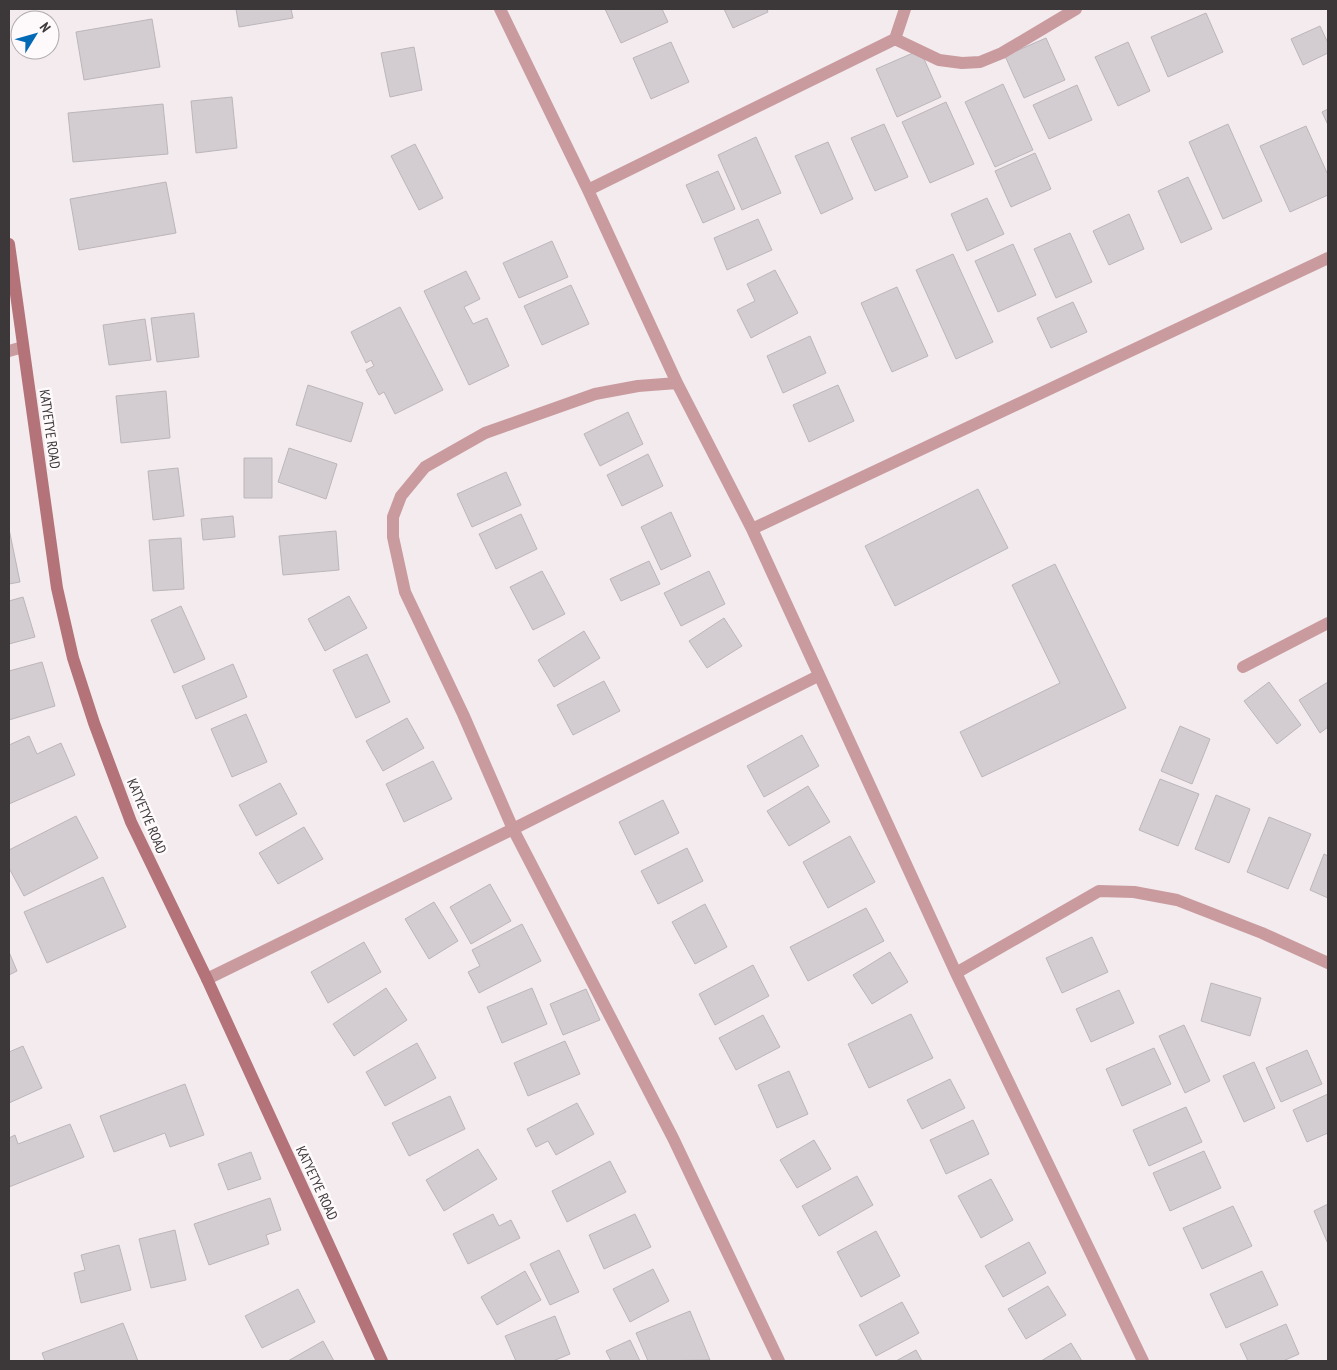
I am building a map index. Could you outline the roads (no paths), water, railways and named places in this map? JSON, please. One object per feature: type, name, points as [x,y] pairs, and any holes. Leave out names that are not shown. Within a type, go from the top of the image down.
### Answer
[{"type":"street","points":[[500,9],[588,190],[677,383],[752,529],[956,973],[1143,1361]]},
{"type":"street","points":[[588,190],[895,39],[905,9]]},
{"type":"street","points":[[895,39],[939,60],[962,63],[980,62],[1002,52],[1076,9]]},
{"type":"street","name":"KATYETYE ROAD","points":[[9,244],[57,588],[73,658],[94,723],[131,822],[207,978],[382,1361]]},
{"type":"street","points":[[752,529],[1328,258]]},
{"type":"street","points":[[9,351],[23,347]]},
{"type":"street","points":[[677,383],[638,386],[595,394],[485,433],[425,467],[401,496],[393,517],[393,537],[405,592],[463,714],[513,829],[673,1138],[779,1361]]},
{"type":"street","points":[[1243,667],[1328,623]]},
{"type":"street","points":[[207,978],[513,829],[818,676]]},
{"type":"street","points":[[956,973],[1098,890],[1134,892],[1177,900],[1262,933],[1328,963]]}]
